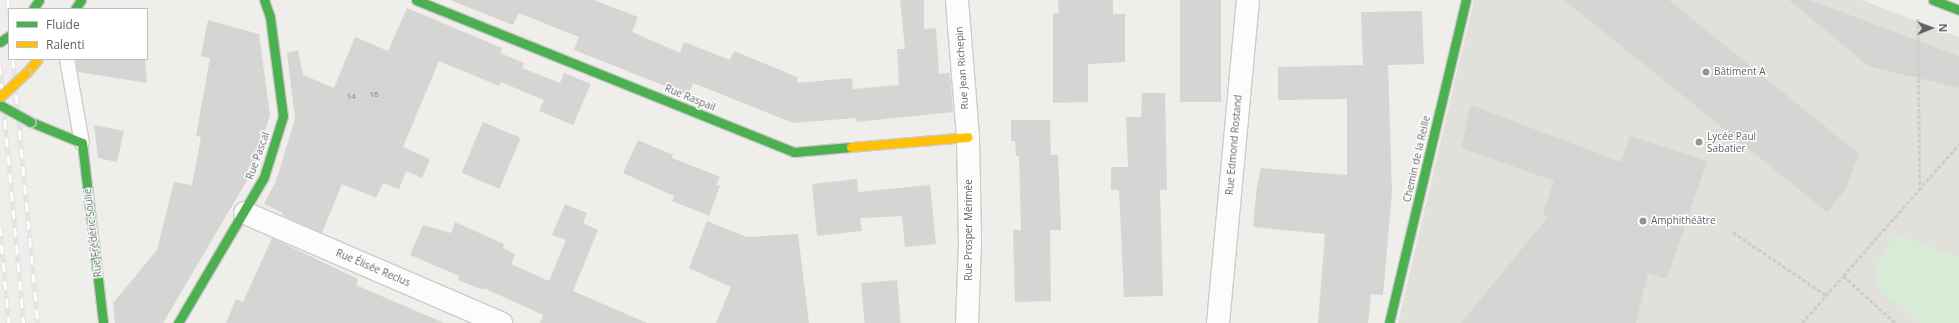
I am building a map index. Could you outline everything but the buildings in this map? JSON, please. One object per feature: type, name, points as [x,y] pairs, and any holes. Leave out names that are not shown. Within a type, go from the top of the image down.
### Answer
[{"type":"street","name":"Rue Pascal","points":[[178,323],[245,213],[264,177],[283,116],[270,17],[264,0]]},
{"type":"street","name":"Rue Raspail","points":[[416,0],[794,152],[968,137]]},
{"type":"street","name":"Rue Jean Richepin","points":[[957,0],[968,137]]},
{"type":"street","name":"Rue Edmond Rostand","points":[[1218,323],[1248,0]]},
{"type":"street","name":"Chemin de la Reille","points":[[1389,323],[1466,0]]},
{"type":"street","points":[[1933,0],[1959,10]]},
{"type":"street","points":[[0,97],[26,74],[37,60]]},
{"type":"street","points":[[0,105],[31,122],[82,143]]},
{"type":"street","name":"Rue Prosper Mérimée","points":[[967,323],[970,243],[968,137]]},
{"type":"street","name":"Rue Frédéric Soulié","points":[[82,143],[103,323]]},
{"type":"street","name":"Rue Élisée Reclus","points":[[245,213],[501,323]]},
{"type":"lane","name":"Rue Frédéric Soulié","points":[[67,60],[82,143]]},
{"type":"path","points":[[1918,14],[1920,188]]},
{"type":"path","points":[[1802,323],[1959,144]]},
{"type":"path","points":[[1733,232],[1826,295]]},
{"type":"path","points":[[1843,276],[1895,323]]},
{"type":"shaded area","name":"Lycée Paul Sabatier","points":[[1474,0],[1862,0],[1959,37],[1959,323],[1398,323]]},
{"type":"green space","points":[[1897,234],[1959,258],[1959,323],[1920,323],[1879,290],[1875,265]]},
{"type":"railway","points":[[8,0],[8,8]]},
{"type":"railway","points":[[13,60],[38,323]]},
{"type":"railway","points":[[0,66],[24,323]]},
{"type":"railway","points":[[0,227],[9,323]]},
{"type":"traffic: fast","points":[[34,8],[39,0]]},
{"type":"traffic: fast","points":[[76,8],[81,0]]},
{"type":"traffic: fast","points":[[178,323],[264,177],[283,116],[270,17],[264,0]]},
{"type":"traffic: fast","points":[[416,0],[794,152],[851,147]]},
{"type":"traffic: fast","points":[[1389,323],[1466,0]]},
{"type":"traffic: fast","points":[[1933,0],[1959,10]]},
{"type":"traffic: fast","points":[[0,42],[8,37]]},
{"type":"traffic: fast","points":[[0,105],[31,122]]},
{"type":"traffic: fast","points":[[31,122],[82,143],[103,323]]},
{"type":"traffic: slow","points":[[26,73],[37,60]]},
{"type":"traffic: slow","points":[[0,97],[26,73]]},
{"type":"traffic: slow","points":[[851,147],[968,137]]},
{"type":"place","name":"Bâtiment A","points":[[1706,72]]},
{"type":"place","name":"Lycée Paul Sabatier","points":[[1699,142]]},
{"type":"place","name":"Amphithéâtre","points":[[1643,221]]}]
